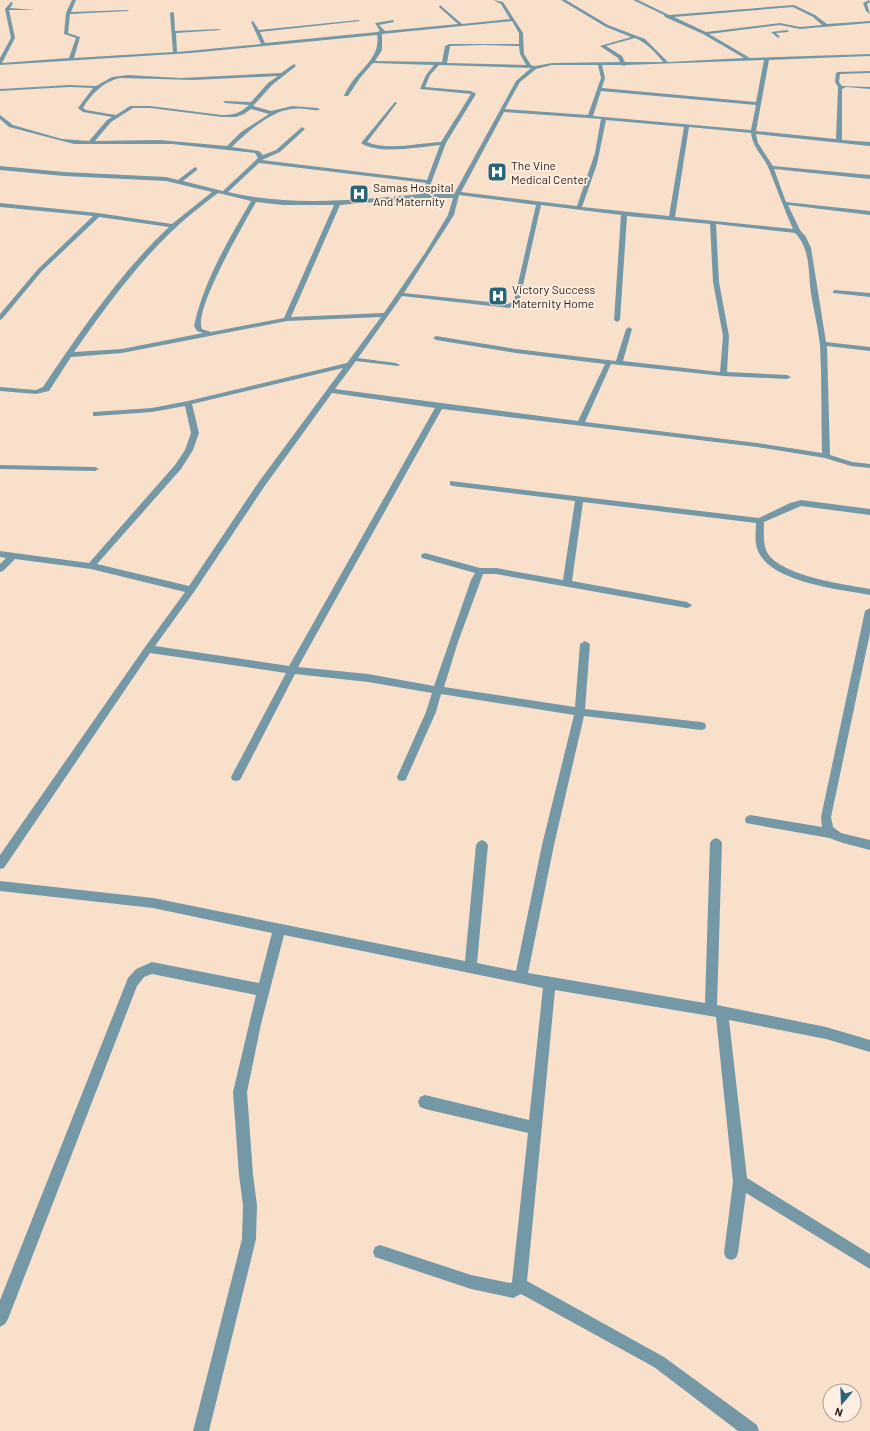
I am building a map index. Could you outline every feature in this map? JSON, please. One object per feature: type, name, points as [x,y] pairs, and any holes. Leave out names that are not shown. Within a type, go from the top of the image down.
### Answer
[{"type":"street","points":[[71,60],[78,37],[66,34],[68,13],[74,0]]},
{"type":"street","points":[[496,0],[502,3],[521,33],[522,54],[532,67]]},
{"type":"street","points":[[563,0],[607,26],[643,40],[653,48],[667,64]]},
{"type":"street","points":[[635,0],[705,34],[749,59]]},
{"type":"street","points":[[787,0],[794,6],[814,16],[826,26]]},
{"type":"street","points":[[870,1],[865,3],[868,11],[870,12]]},
{"type":"street","points":[[11,3],[7,9],[12,42],[7,46],[0,63],[71,60],[264,45],[512,20]]},
{"type":"street","points":[[440,6],[461,25]]},
{"type":"street","points":[[666,16],[794,6]]},
{"type":"street","points":[[7,9],[33,10]]},
{"type":"street","points":[[68,13],[127,11]]},
{"type":"street","points":[[172,13],[176,52]]},
{"type":"street","points":[[257,31],[358,21]]},
{"type":"street","points":[[346,95],[359,75],[372,62],[382,45],[381,32],[376,24],[393,21]]},
{"type":"street","points":[[253,22],[264,45]]},
{"type":"street","points":[[778,36],[773,32],[800,28],[870,22]]},
{"type":"street","points":[[705,34],[780,24],[800,28]]},
{"type":"street","points":[[174,32],[219,30]]},
{"type":"street","points":[[624,64],[620,57],[602,46],[635,37]]},
{"type":"street","points":[[444,64],[447,46],[449,45],[522,45]]},
{"type":"street","points":[[372,62],[532,67],[558,64],[667,64],[767,58],[866,56]]},
{"type":"street","points":[[767,58],[753,132],[755,143],[771,167],[784,203],[797,231],[803,237],[808,248],[823,344],[826,456]]},
{"type":"street","points":[[423,196],[443,143],[474,94],[471,92],[422,87],[437,64]]},
{"type":"street","points":[[590,117],[603,78],[600,64]]},
{"type":"street","points":[[91,142],[104,126],[116,116],[136,106],[229,116],[242,113],[252,105],[264,89],[294,65]]},
{"type":"street","points":[[0,864],[148,649],[191,590],[261,485],[353,362],[428,253],[451,215],[456,195],[501,110],[518,81],[532,67]]},
{"type":"street","points":[[841,87],[837,82],[838,73],[870,70]]},
{"type":"street","points":[[116,116],[86,111],[80,108],[86,97],[96,87],[113,78],[122,76],[192,78],[282,74]]},
{"type":"street","points":[[0,90],[68,86],[96,87]]},
{"type":"street","points":[[841,87],[848,86],[870,88]]},
{"type":"street","points":[[839,140],[839,90],[841,87]]},
{"type":"street","points":[[600,89],[758,104]]},
{"type":"street","points":[[226,102],[252,105],[271,113]]},
{"type":"street","points":[[395,103],[364,143],[372,146],[383,147],[443,143]]},
{"type":"street","points":[[228,148],[243,133],[271,115],[271,113],[292,107],[318,109]]},
{"type":"street","points":[[501,110],[604,118],[870,144]]},
{"type":"street","points":[[0,116],[11,126],[62,140],[91,142],[161,142],[228,148],[257,152],[260,154],[260,160]]},
{"type":"street","points":[[579,208],[602,139],[604,118]]},
{"type":"street","points":[[672,218],[687,126]]},
{"type":"street","points":[[224,193],[260,160],[278,151],[302,129]]},
{"type":"street","points":[[260,160],[323,170],[429,182]]},
{"type":"street","points":[[771,167],[870,177]]},
{"type":"street","points":[[0,168],[64,174],[154,178],[180,182],[254,200],[293,204],[338,203],[423,196],[456,195],[539,203],[624,214],[797,231]]},
{"type":"street","points":[[180,182],[195,169]]},
{"type":"street","points":[[0,389],[36,392],[46,389],[68,355],[131,271],[159,240],[191,210],[217,191]]},
{"type":"street","points":[[213,334],[199,330],[197,326],[201,306],[213,275],[254,200]]},
{"type":"street","points":[[287,319],[338,203]]},
{"type":"street","points":[[399,294],[509,306],[514,304],[517,302],[539,203]]},
{"type":"street","points":[[784,203],[870,213]]},
{"type":"street","points":[[0,206],[98,216],[174,226]]},
{"type":"street","points":[[617,320],[624,214]]},
{"type":"street","points":[[0,318],[40,270],[98,216]]},
{"type":"street","points":[[713,222],[716,282],[726,336],[723,374]]},
{"type":"street","points":[[835,292],[870,294]]},
{"type":"street","points":[[68,355],[122,351],[287,319],[386,315]]},
{"type":"street","points":[[619,363],[629,329]]},
{"type":"street","points":[[436,338],[496,348],[608,362],[723,374],[787,377]]},
{"type":"street","points":[[823,344],[870,349]]},
{"type":"street","points":[[96,414],[152,410],[188,403],[353,362],[396,365]]},
{"type":"street","points":[[581,422],[608,362]]},
{"type":"street","points":[[331,391],[757,445],[826,456],[851,464],[870,466]]},
{"type":"street","points":[[91,566],[178,467],[189,450],[195,433],[188,403]]},
{"type":"street","points":[[236,777],[292,670],[440,406]]},
{"type":"street","points":[[0,467],[95,469]]},
{"type":"street","points":[[453,483],[760,521],[793,505],[801,504],[870,512]]},
{"type":"street","points":[[567,584],[579,499]]},
{"type":"street","points":[[760,521],[760,543],[764,554],[772,563],[793,576],[870,592]]},
{"type":"street","points":[[0,554],[91,566],[191,590]]},
{"type":"street","points":[[0,569],[14,555]]},
{"type":"street","points":[[425,556],[480,571],[496,571],[687,605]]},
{"type":"street","points":[[402,777],[424,729],[467,600],[480,571]]},
{"type":"street","points":[[830,833],[826,825],[826,817],[870,611]]},
{"type":"street","points":[[521,978],[548,846],[580,712],[585,644]]},
{"type":"street","points":[[148,649],[292,670],[368,678],[580,712],[701,726]]},
{"type":"street","points":[[750,820],[830,833],[842,838],[870,845]]},
{"type":"street","points":[[716,842],[716,1011],[740,1182],[731,1253]]},
{"type":"street","points":[[470,968],[482,845]]},
{"type":"street","points":[[0,886],[153,903],[279,930],[320,936],[521,978],[716,1011],[826,1034],[870,1046]]},
{"type":"street","points":[[201,1431],[249,1239],[250,1205],[246,1175],[240,1092],[263,990],[279,930]]},
{"type":"street","points":[[0,1319],[132,982],[140,973],[152,968],[263,990]]},
{"type":"street","points":[[380,1252],[471,1282],[513,1291],[519,1285],[550,983]]},
{"type":"street","points":[[425,1102],[536,1128]]},
{"type":"street","points":[[740,1182],[870,1262]]},
{"type":"street","points":[[519,1285],[659,1362],[751,1431]]},
{"type":"place","name":"The Vine Medical Center","points":[[497,172]]},
{"type":"place","name":"Samas Hospital And Maternity","points":[[359,194]]},
{"type":"place","name":"Victory Success Maternity Home","points":[[498,296]]}]
